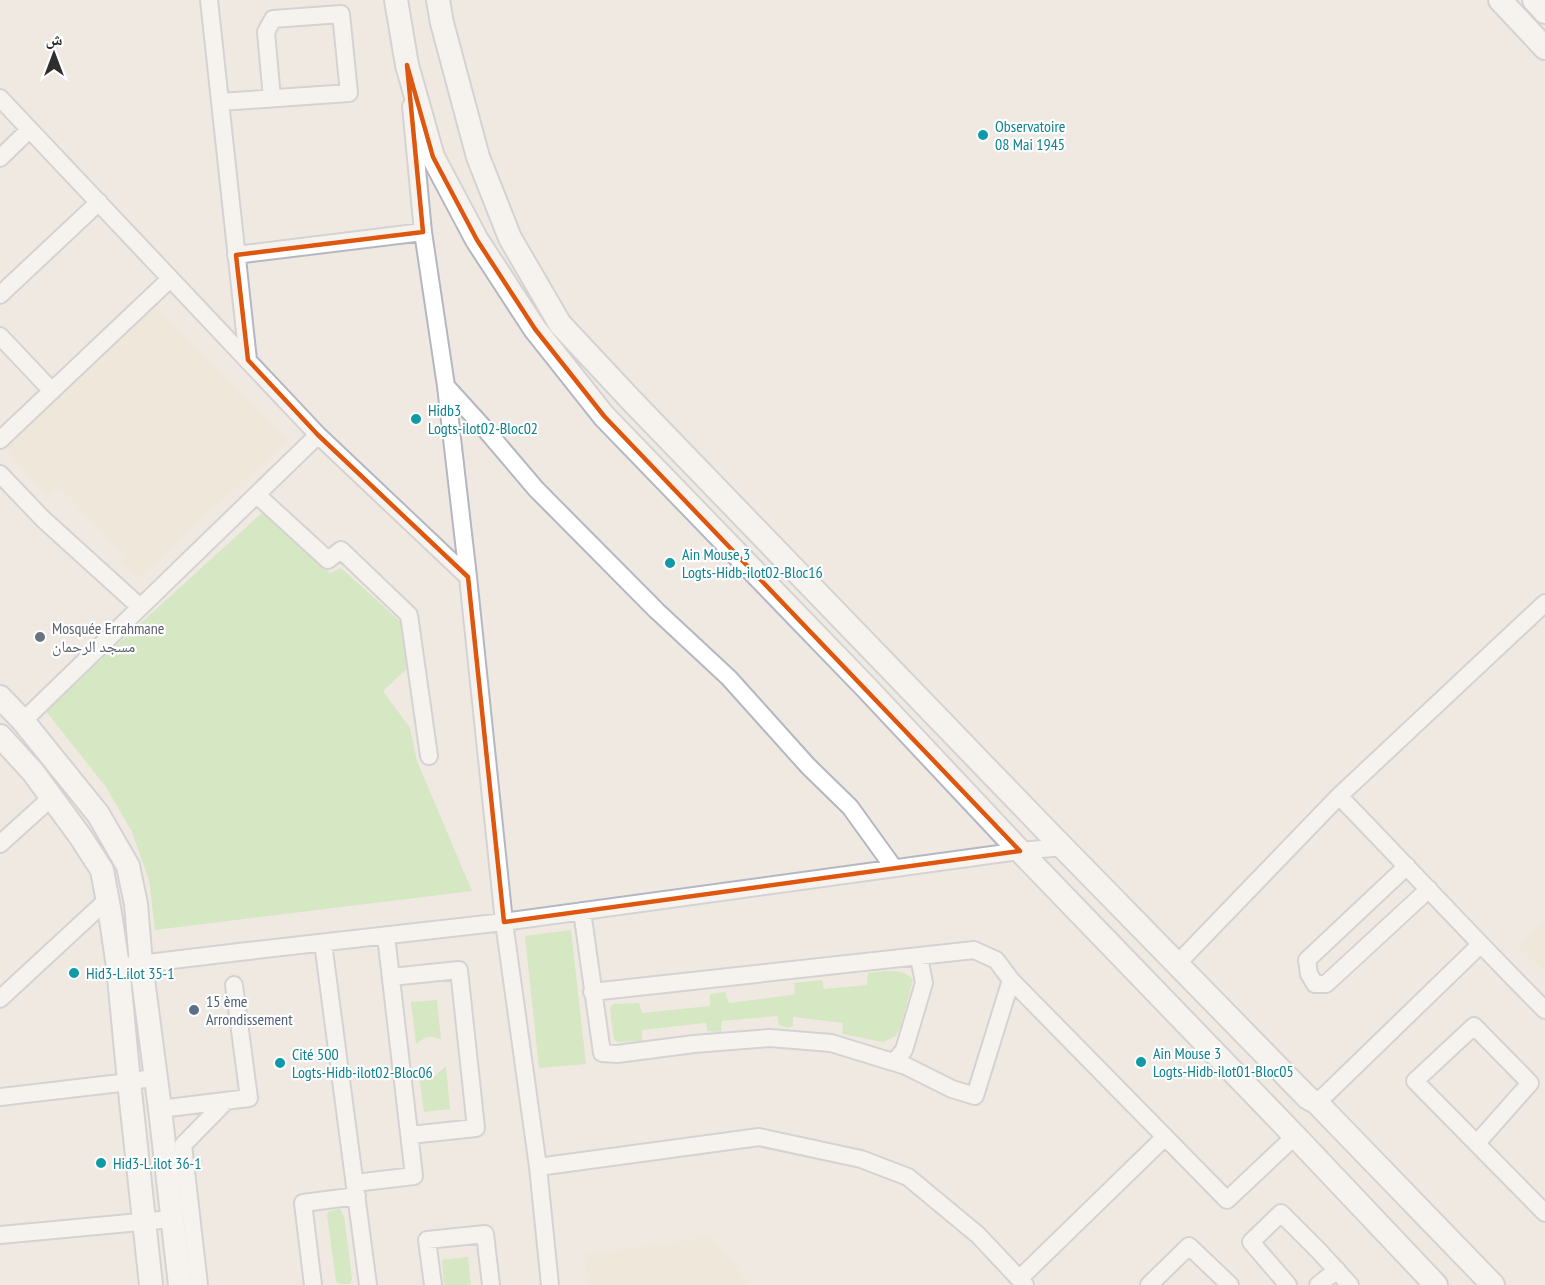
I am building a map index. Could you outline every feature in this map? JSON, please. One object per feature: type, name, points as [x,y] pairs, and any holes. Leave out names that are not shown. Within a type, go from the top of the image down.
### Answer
[{"type":"street","points":[[209,0],[248,360]]},
{"type":"street","points":[[396,0],[407,65],[423,232],[446,386],[504,922],[538,1167],[550,1285]]},
{"type":"street","points":[[438,0],[442,23],[478,157],[510,238],[560,324],[1063,848],[1308,1098],[1317,1103],[1492,1285]]},
{"type":"street","points":[[1500,0],[1545,48]]},
{"type":"street","points":[[1534,0],[1545,12]]},
{"type":"street","points":[[220,102],[349,93],[340,14],[273,19],[266,32],[272,98]]},
{"type":"street","points":[[407,65],[433,157],[477,240],[535,329],[604,416],[866,687],[1436,1285]]},
{"type":"street","points":[[0,98],[318,435],[468,577]]},
{"type":"street","points":[[0,158],[29,130]]},
{"type":"street","points":[[0,295],[99,202]]},
{"type":"street","points":[[237,255],[423,232]]},
{"type":"street","points":[[0,440],[170,279]]},
{"type":"street","points":[[0,336],[52,391]]},
{"type":"street","points":[[446,386],[536,489],[729,678],[808,766],[850,807],[894,868]]},
{"type":"street","points":[[23,721],[318,435]]},
{"type":"street","points":[[0,474],[44,519],[140,607]]},
{"type":"street","points":[[256,495],[328,560],[341,550],[410,615],[429,756]]},
{"type":"street","points":[[1177,964],[1339,796],[1545,603]]},
{"type":"street","points":[[0,698],[23,721],[98,814],[128,866],[136,904],[141,964],[180,1285]]},
{"type":"street","points":[[0,736],[33,772],[102,870],[118,967],[151,1285]]},
{"type":"street","points":[[1339,796],[1545,1010]]},
{"type":"street","points":[[0,844],[52,797]]},
{"type":"street","points":[[118,967],[504,922],[1020,851],[1063,848]]},
{"type":"street","points":[[1407,866],[1307,960],[1308,974],[1315,984],[1326,984],[1429,889]]},
{"type":"street","points":[[0,999],[108,899]]},
{"type":"street","points":[[582,911],[602,1053],[617,1054],[694,1044],[770,1038],[831,1043],[906,1066],[952,1089],[975,1096],[1011,980]]},
{"type":"street","points":[[313,1285],[303,1203],[414,1176],[386,936]]},
{"type":"street","points":[[323,943],[369,1285]]},
{"type":"street","points":[[1317,1103],[1480,945]]},
{"type":"street","points":[[592,992],[974,950],[996,960],[1011,980],[1227,1200],[1295,1136]]},
{"type":"street","points":[[894,1062],[904,1050],[924,983],[919,957]]},
{"type":"street","points":[[391,977],[459,970],[476,1128],[410,1135]]},
{"type":"street","points":[[160,1109],[249,1098],[234,985]]},
{"type":"street","points":[[1477,1143],[1530,1083],[1474,1026],[1415,1081],[1545,1213]]},
{"type":"street","points":[[0,1096],[155,1077]]},
{"type":"street","points":[[199,1285],[183,1145],[226,1101]]},
{"type":"street","points":[[538,1167],[759,1137],[861,1159],[908,1178],[978,1235],[1022,1282],[1165,1137]]},
{"type":"street","points":[[1288,1285],[1251,1242],[1281,1213],[1350,1285]]},
{"type":"street","points":[[0,1235],[172,1219]]},
{"type":"street","points":[[433,1285],[427,1240],[485,1234],[491,1285]]},
{"type":"street","points":[[1149,1285],[1189,1246],[1230,1285]]},
{"type":"street","points":[[1318,1285],[1337,1270]]},
{"type":"highlighted area","points":[[407,65],[433,157],[477,240],[535,329],[604,416],[1020,851],[504,922],[468,577],[318,435],[248,360],[236,255],[423,232]]},
{"type":"shaded area","points":[[154,305],[288,440],[139,578],[117,561],[124,555],[60,488],[47,497],[3,446]]},
{"type":"shaded area","points":[[1545,919],[1545,972],[1517,946]]},
{"type":"shaded area","points":[[711,1236],[751,1285],[588,1285],[584,1255]]},
{"type":"green space","points":[[264,511],[330,573],[341,568],[402,623],[411,665],[383,691],[410,728],[417,761],[472,891],[155,930],[149,880],[132,832],[106,787],[45,710]]},
{"type":"green space","points":[[571,930],[586,1064],[539,1068],[525,936]]},
{"type":"green space","points":[[884,971],[904,973],[913,980],[900,1028],[896,1036],[883,1042],[842,1034],[843,1023],[793,1017],[793,1026],[788,1028],[779,1025],[777,1016],[722,1021],[721,1032],[707,1031],[705,1023],[642,1030],[642,1041],[618,1042],[614,1040],[610,1008],[613,1004],[639,1003],[642,1013],[710,1006],[710,994],[725,992],[729,1003],[795,994],[794,983],[822,980],[824,989],[867,985],[868,973]]},
{"type":"green space","points":[[437,1000],[441,1040],[428,1037],[416,1044],[411,1002]]},
{"type":"green space","points":[[446,1066],[450,1109],[424,1112],[418,1069],[429,1076],[435,1076]]},
{"type":"green space","points":[[340,1209],[344,1216],[352,1279],[350,1284],[341,1284],[336,1281],[327,1215],[329,1211]]},
{"type":"green space","points":[[468,1257],[471,1285],[444,1285],[442,1260]]},
{"type":"place","name":"Observatoire 08 Mai 1945","points":[[983,135]]},
{"type":"place","name":"Hidb3 Logts-ilot02-Bloc02","points":[[416,419]]},
{"type":"place","name":"Ain Mouse 3 Logts-Hidb-ilot02-Bloc16","points":[[670,563]]},
{"type":"place","name":"Mosquée Errahmane مسجد الرحمان","points":[[40,637]]},
{"type":"place","name":"Hid3-L.ilot 35-1","points":[[74,973]]},
{"type":"place","name":"15 ème Arrondissement","points":[[194,1010]]},
{"type":"place","name":"Ain Mouse 3 Logts-Hidb-ilot01-Bloc05","points":[[1141,1062]]},
{"type":"place","name":"Cité 500 Logts-Hidb-ilot02-Bloc06","points":[[280,1063]]},
{"type":"place","name":"Hid3-L.ilot 36-1","points":[[101,1163]]}]
